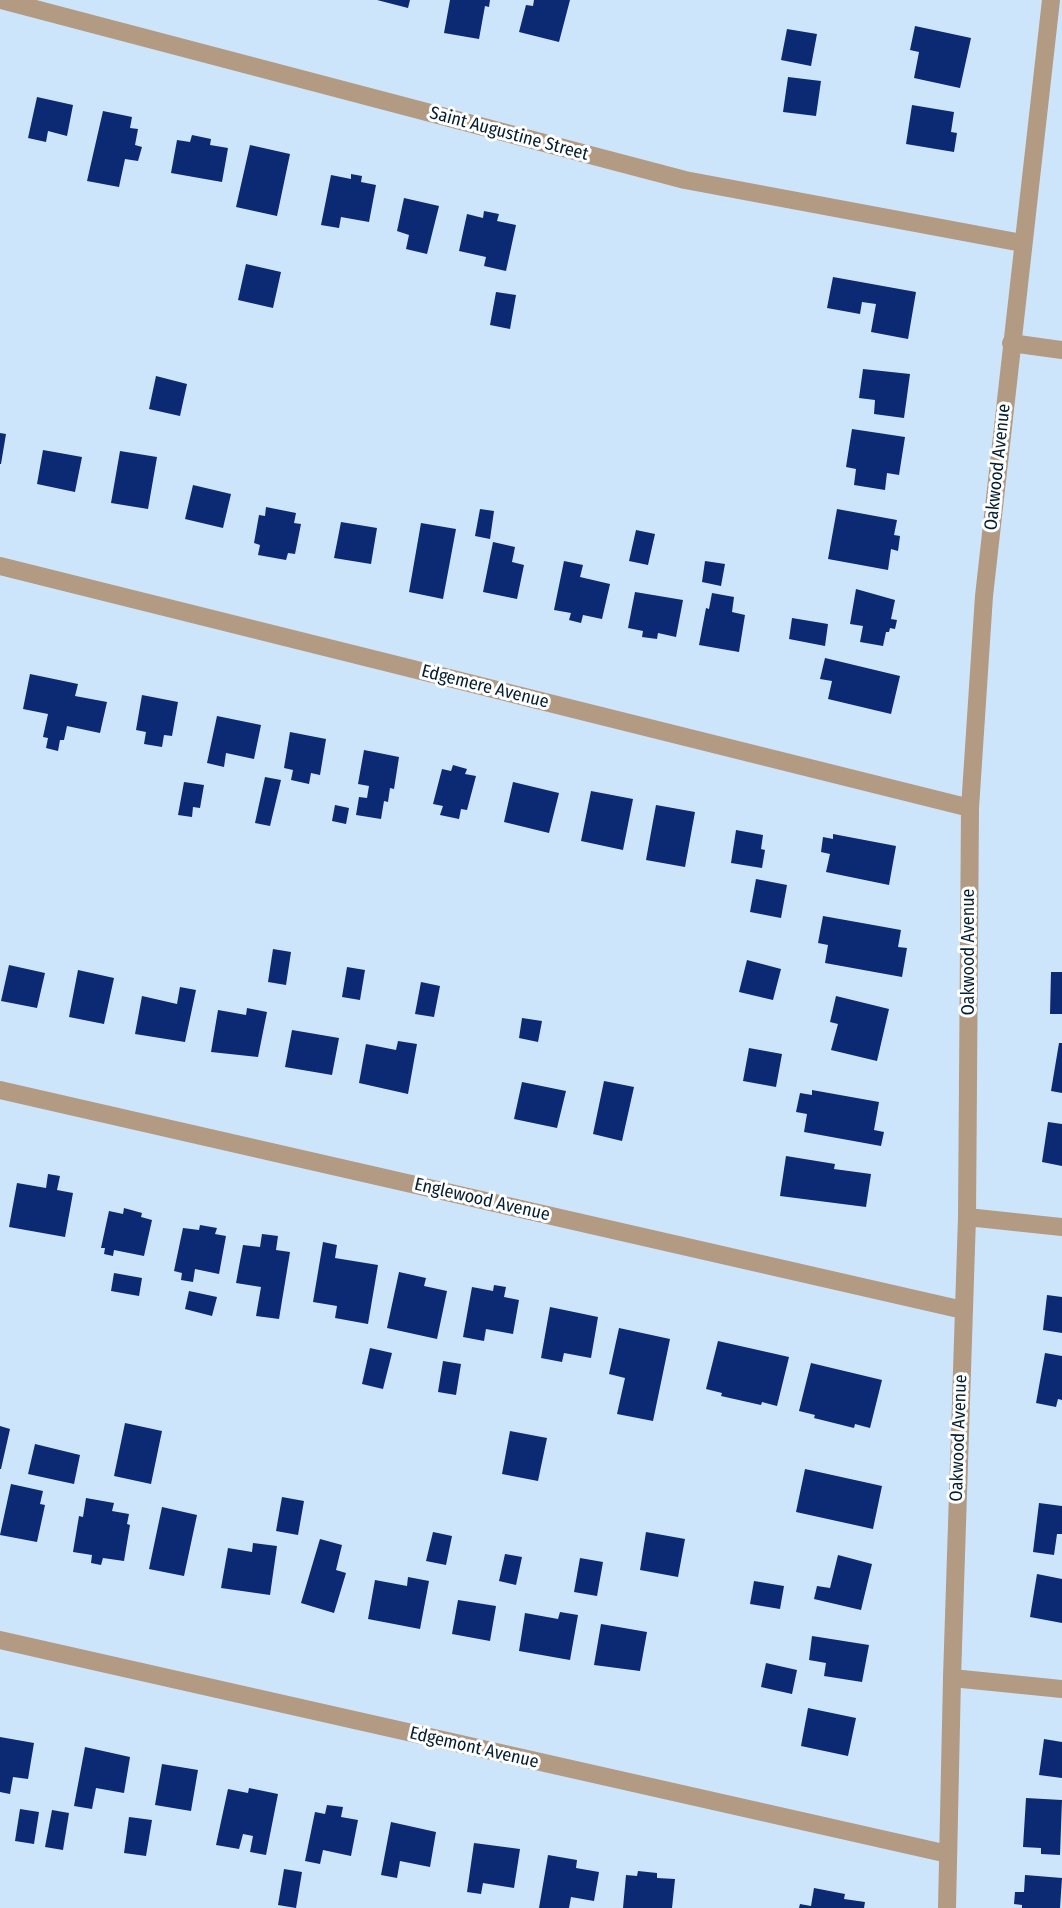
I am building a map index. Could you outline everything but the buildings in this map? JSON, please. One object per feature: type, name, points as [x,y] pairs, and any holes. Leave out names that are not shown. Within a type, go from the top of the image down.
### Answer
[{"type":"street","name":"Saint Augustine Street","points":[[2,0],[685,180],[1022,243]]},
{"type":"street","name":"Oakwood Avenue","points":[[947,1908],[967,1217],[970,808],[984,596],[1051,0]]},
{"type":"street","points":[[1011,344],[1062,350]]},
{"type":"street","name":"Edgemere Avenue","points":[[0,566],[970,808]]},
{"type":"street","name":"Englewood Avenue","points":[[0,1090],[963,1310]]},
{"type":"street","points":[[967,1217],[1062,1227]]},
{"type":"street","name":"Edgemont Avenue","points":[[0,1640],[948,1854]]},
{"type":"street","points":[[952,1678],[1062,1689]]}]
